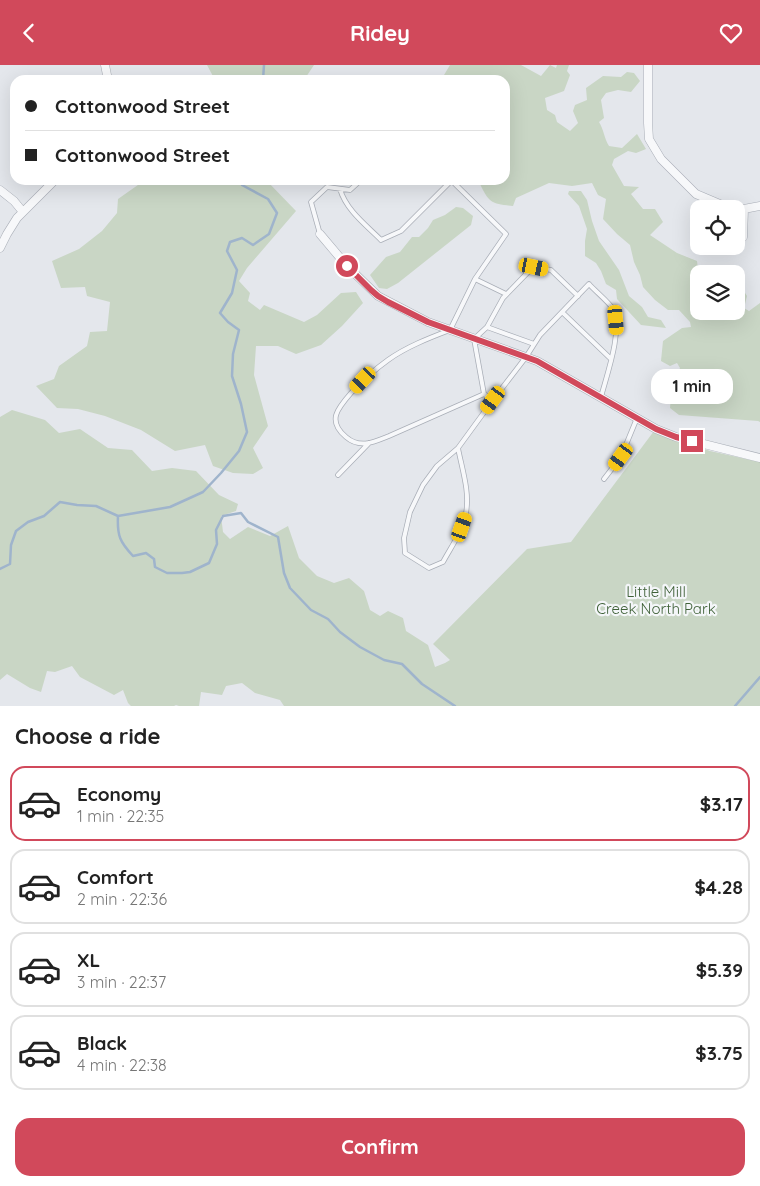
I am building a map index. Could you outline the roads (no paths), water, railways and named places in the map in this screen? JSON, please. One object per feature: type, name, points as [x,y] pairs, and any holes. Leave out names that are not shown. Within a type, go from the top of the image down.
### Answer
[{"type":"street","points":[[648,65],[649,139],[661,159],[696,193],[711,200]]},
{"type":"street","points":[[0,248],[6,234],[16,219],[50,185]]},
{"type":"street","points":[[0,190],[14,201],[23,212]]},
{"type":"street","points":[[745,209],[760,206]]},
{"type":"street","points":[[320,234],[347,266],[378,296],[428,322],[537,361],[656,429],[676,437],[760,458]]},
{"type":"lane","points":[[320,234],[311,201],[327,187],[350,190],[356,185]]},
{"type":"lane","points":[[340,189],[343,198],[355,213],[381,240],[401,231],[447,185]]},
{"type":"lane","points":[[457,185],[506,234],[475,279],[450,330],[430,338],[388,360],[363,380],[340,406],[335,416],[336,425],[343,435],[352,442],[369,443],[484,394]]},
{"type":"lane","points":[[493,400],[484,394],[474,339],[487,327],[506,294],[534,267],[551,270],[578,296]]},
{"type":"lane","points":[[475,279],[506,294]]},
{"type":"lane","points":[[458,448],[467,499],[466,515],[462,527],[443,562],[429,568],[406,553],[404,539],[410,511],[423,485],[437,466],[458,448],[526,357],[540,335],[589,284],[613,308],[617,335],[601,397]]},
{"type":"lane","points":[[562,312],[611,359]]},
{"type":"lane","points":[[487,327],[534,343]]},
{"type":"lane","points":[[604,479],[621,457],[637,418]]},
{"type":"lane","points":[[338,475],[369,443]]},
{"type":"waterway","points":[[263,75],[264,65]]},
{"type":"waterway","points":[[118,516],[170,507],[203,492],[239,451],[247,432],[232,376],[233,354],[239,330],[220,313],[232,293],[237,270],[227,251],[230,242],[242,238],[253,245],[269,234],[277,213],[268,199],[242,185]]},
{"type":"waterway","points":[[0,569],[10,564],[11,545],[16,531],[28,522],[44,516],[60,502],[96,506],[118,516],[119,534],[122,542],[133,556],[146,553],[154,559],[155,567],[167,573],[190,572],[209,563],[217,544],[216,530],[223,516],[241,513],[248,522],[278,537],[284,573],[290,588],[311,610],[328,619],[340,632],[360,647],[384,660],[402,664],[422,684],[455,706]]},
{"type":"waterway","points":[[735,706],[760,677]]},
{"type":"park label","name":"Little Mill Creek North Park","points":[[656,600]]}]
